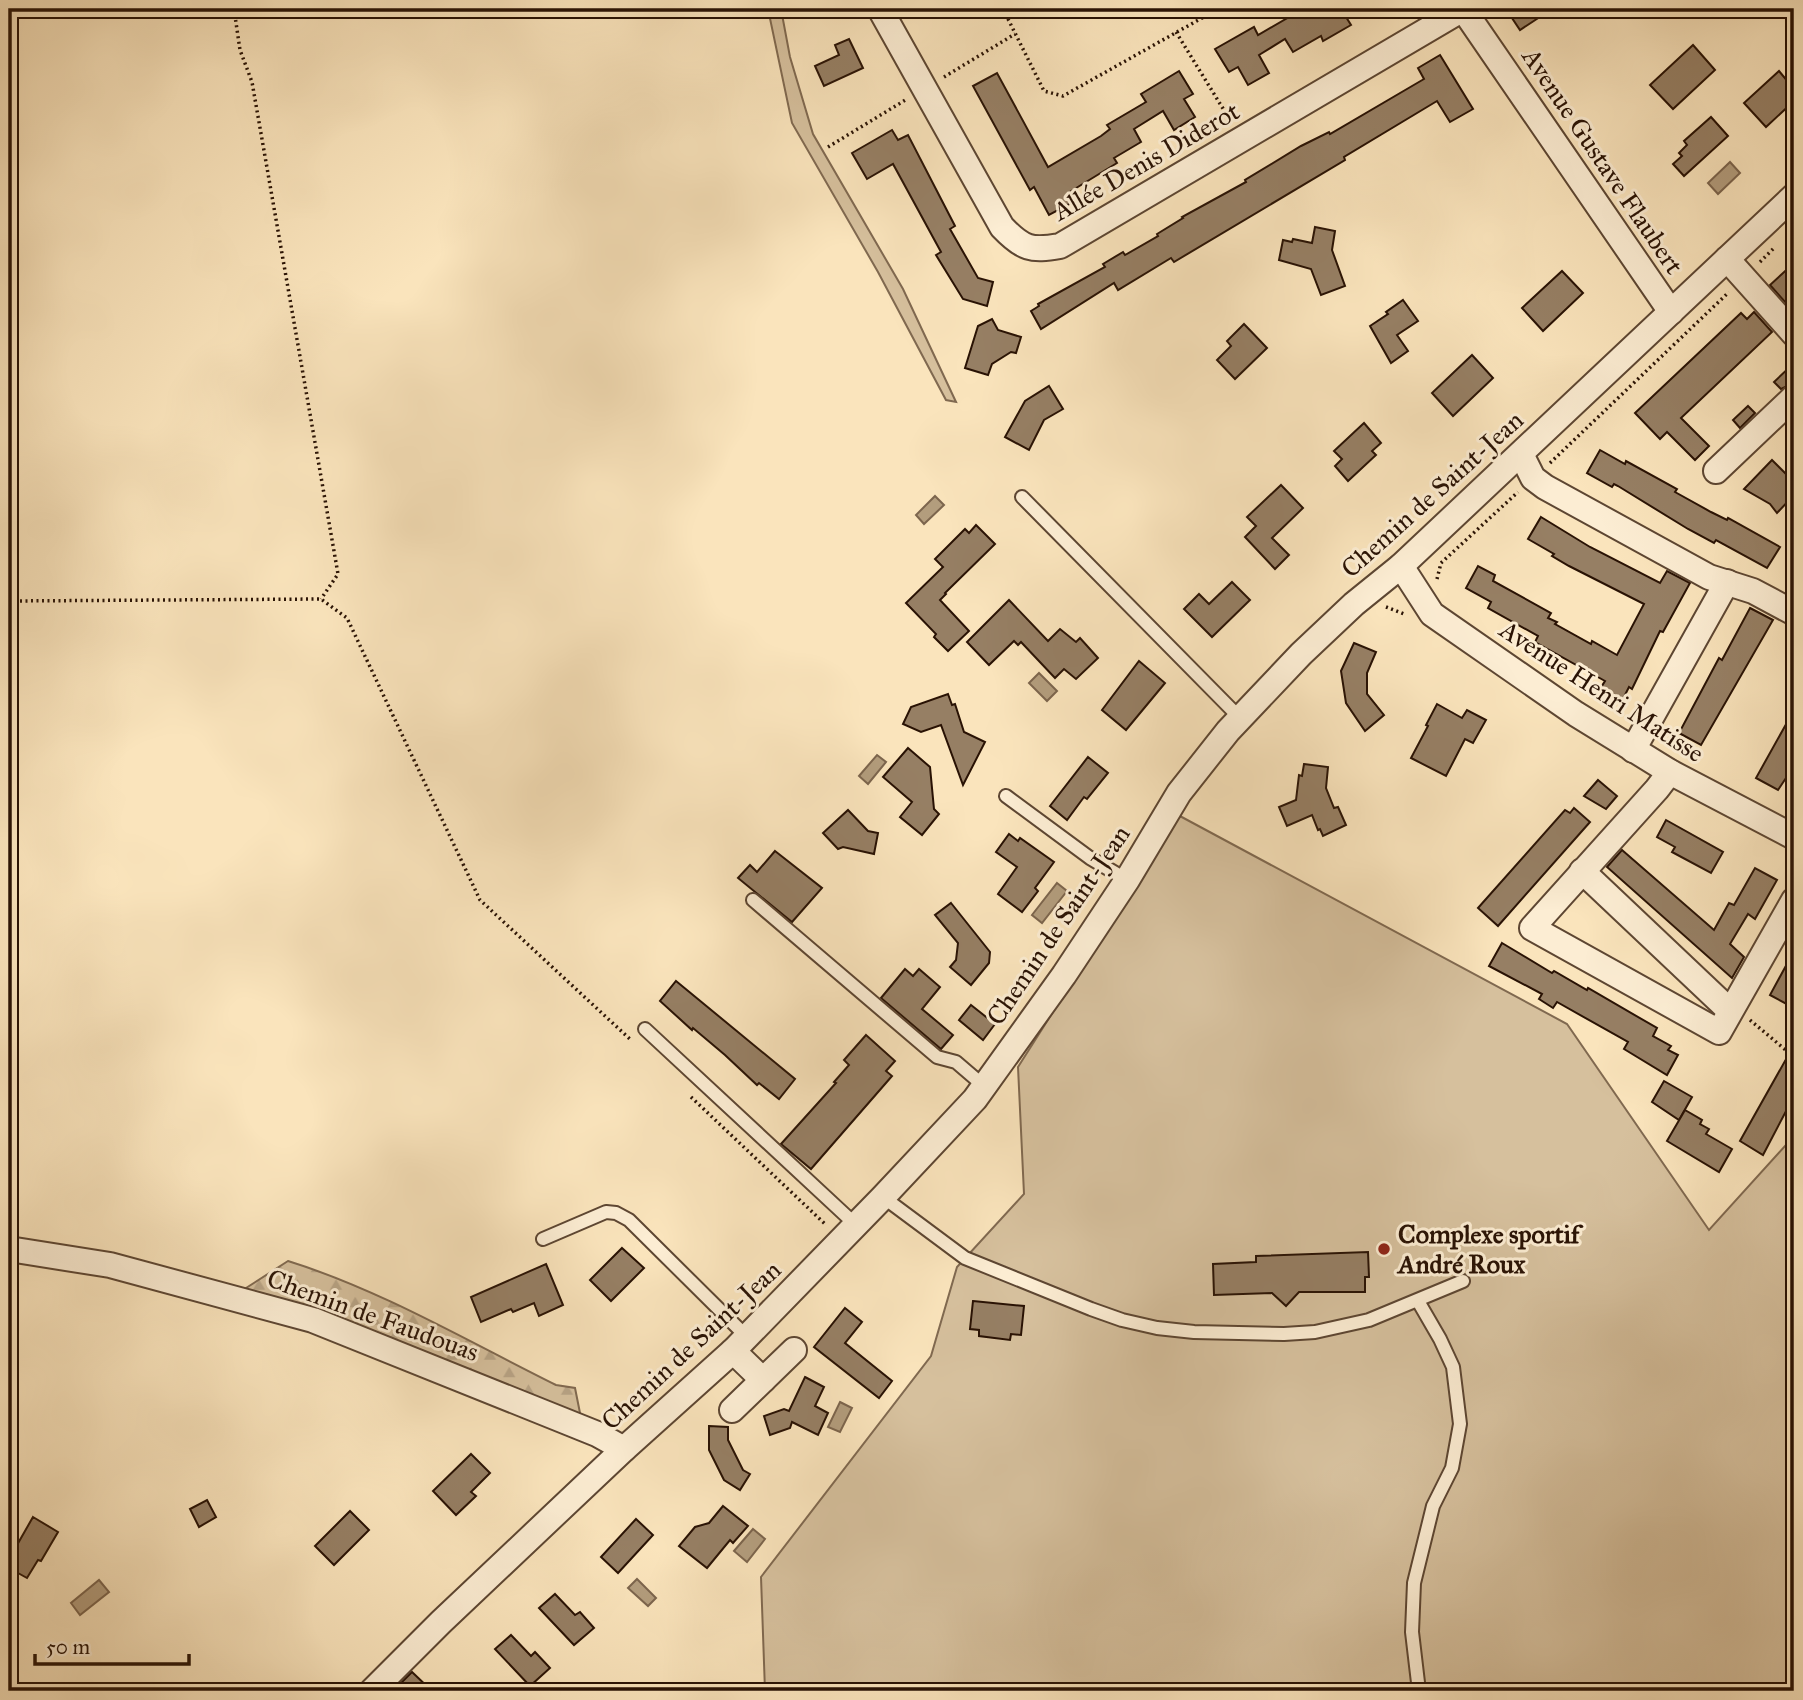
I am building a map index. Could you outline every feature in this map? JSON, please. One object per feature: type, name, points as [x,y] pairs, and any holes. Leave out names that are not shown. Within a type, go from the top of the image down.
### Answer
[{"type":"street","name":"Allée Denis Diderot","points":[[880,9],[1002,227],[1018,244],[1038,250],[1060,246],[1463,9]]},
{"type":"street","name":"Avenue Gustave Flaubert","points":[[1463,9],[1671,312]]},
{"type":"street","name":"Chemin de Saint-Jean","points":[[372,1691],[624,1448],[740,1344],[975,1099],[1064,975],[1179,793],[1240,718],[1301,654],[1354,604],[1401,566],[1794,196]]},
{"type":"street","points":[[1727,259],[1794,334]]},
{"type":"street","points":[[1716,471],[1794,397]]},
{"type":"street","points":[[1521,454],[1533,478],[1545,487],[1709,577],[1753,590],[1794,613]]},
{"type":"street","name":"Avenue Henri Matisse","points":[[1401,566],[1426,621],[1670,772],[1793,833]]},
{"type":"street","points":[[1633,750],[1727,582]]},
{"type":"street","points":[[1670,772],[1532,929],[1719,1032],[1794,900]]},
{"type":"street","points":[[1582,871],[1732,1008]]},
{"type":"street","name":"Chemin de Faudouas","points":[[9,1249],[110,1265],[313,1320],[597,1434],[624,1448]]},
{"type":"street","points":[[740,1344],[763,1380]]},
{"type":"street","points":[[732,1410],[794,1350]]},
{"type":"lane","points":[[1022,497],[1240,718]]},
{"type":"lane","points":[[1006,796],[1090,858],[1126,880]]},
{"type":"lane","points":[[752,900],[937,1057],[956,1062],[984,1086]]},
{"type":"lane","points":[[645,1029],[849,1233]]},
{"type":"lane","points":[[883,1197],[965,1258],[1091,1309],[1157,1328],[1194,1332],[1315,1332],[1369,1320],[1463,1281]]},
{"type":"lane","points":[[543,1239],[606,1212],[616,1213],[629,1220],[740,1344]]},
{"type":"lane","points":[[1418,1301],[1453,1367],[1460,1424],[1452,1468],[1433,1506],[1414,1583],[1412,1632],[1419,1691]]},
{"type":"path","points":[[234,9],[240,50],[252,82],[338,575],[321,599]]},
{"type":"path","points":[[1003,9],[1044,91],[1063,96],[1217,9]]},
{"type":"path","points":[[1176,32],[1242,139]]},
{"type":"path","points":[[1354,604],[1359,610],[1372,612],[1385,607],[1426,621],[1441,604],[1437,573],[1441,563],[1776,246]]},
{"type":"path","points":[[9,601],[321,599],[347,618],[480,900],[636,1045]]},
{"type":"path","points":[[1732,1008],[1794,1057]]},
{"type":"path","points":[[685,1091],[849,1233]]},
{"type":"green space","points":[[768,9],[781,9],[790,57],[813,134],[903,289],[956,402],[946,400],[878,272],[792,123]]},
{"type":"green space","name":"Complexe sportif André Roux","points":[[1178,815],[1567,1024],[1709,1230],[1794,1136],[1794,1691],[765,1691],[761,1577],[931,1356],[957,1267],[1024,1194],[1018,1067]]},
{"type":"green space","points":[[288,1261],[391,1302],[556,1385],[575,1388],[581,1418],[243,1290]]},
{"type":"shaded area","points":[[1730,162],[1740,173],[1718,194],[1708,183]]},
{"type":"shaded area","points":[[935,496],[944,505],[924,524],[916,515]]},
{"type":"shaded area","points":[[1039,673],[1057,691],[1047,701],[1029,683]]},
{"type":"shaded area","points":[[877,755],[886,762],[868,784],[859,776]]},
{"type":"shaded area","points":[[1057,883],[1067,891],[1042,923],[1032,915]]},
{"type":"shaded area","points":[[840,1402],[852,1408],[840,1432],[828,1427]]},
{"type":"shaded area","points":[[753,1529],[765,1539],[747,1562],[734,1551]]},
{"type":"shaded area","points":[[637,1579],[656,1598],[648,1606],[628,1588]]},
{"type":"shaded area","points":[[99,1580],[109,1592],[80,1615],[71,1603]]},
{"type":"building","points":[[1303,9],[1341,9],[1351,25],[1323,41],[1321,36],[1293,52],[1285,39],[1259,55],[1269,73],[1248,85],[1238,67],[1229,72],[1215,49],[1254,27],[1258,35]]},
{"type":"building","points":[[1506,9],[1552,9],[1520,30]]},
{"type":"building","points":[[849,39],[863,68],[824,86],[815,66],[839,55],[835,45]]},
{"type":"building","points":[[1693,45],[1715,70],[1673,109],[1650,85]]},
{"type":"building","points":[[1440,55],[1473,109],[1450,122],[1437,101],[1344,157],[1345,160],[1174,262],[1171,258],[1118,290],[1114,283],[1041,329],[1031,311],[1039,306],[1038,304],[1105,267],[1103,264],[1123,252],[1125,255],[1158,236],[1157,234],[1182,217],[1246,182],[1245,180],[1301,146],[1329,132],[1330,134],[1424,79],[1418,68]]},
{"type":"building","points":[[1179,71],[1193,94],[1184,99],[1195,117],[1174,130],[1163,111],[1134,129],[1141,142],[1114,158],[1117,163],[1068,193],[1073,202],[1049,215],[1034,187],[1030,190],[973,86],[997,73],[1048,167],[1101,136],[1110,129],[1107,125],[1146,102],[1141,94]]},
{"type":"building","points":[[1779,71],[1794,89],[1794,101],[1766,127],[1744,103]]},
{"type":"building","points":[[1711,117],[1728,136],[1684,176],[1673,164],[1682,156],[1679,153],[1687,145],[1684,141]]},
{"type":"building","points":[[892,130],[898,140],[908,135],[955,226],[950,229],[978,278],[993,282],[987,306],[963,299],[936,255],[941,252],[893,164],[867,179],[852,153]]},
{"type":"building","points":[[1315,227],[1335,231],[1332,250],[1345,286],[1321,295],[1311,269],[1279,260],[1283,240],[1312,243]]},
{"type":"building","points":[[1794,263],[1794,310],[1793,311],[1770,285]]},
{"type":"building","points":[[1562,271],[1583,293],[1543,331],[1522,308]]},
{"type":"building","points":[[1403,300],[1418,321],[1397,335],[1408,351],[1391,363],[1370,326]]},
{"type":"building","points":[[1754,312],[1772,332],[1681,418],[1709,446],[1695,460],[1667,432],[1660,439],[1635,413],[1741,313],[1747,319]]},
{"type":"building","points":[[992,319],[998,330],[1021,337],[1016,353],[1011,352],[992,364],[988,375],[965,368],[978,326]]},
{"type":"building","points":[[1244,324],[1267,348],[1235,379],[1217,360],[1231,346],[1227,341]]},
{"type":"building","points":[[1472,355],[1493,378],[1453,416],[1432,393]]},
{"type":"building","points":[[1794,363],[1794,383],[1781,389],[1774,382]]},
{"type":"building","points":[[1049,386],[1063,409],[1044,420],[1029,450],[1005,437],[1025,401]]},
{"type":"building","points":[[1748,406],[1755,413],[1740,428],[1733,420]]},
{"type":"building","points":[[1364,423],[1381,443],[1372,451],[1376,455],[1348,481],[1335,466],[1342,459],[1334,451]]},
{"type":"building","points":[[1600,450],[1625,464],[1626,461],[1677,489],[1675,492],[1780,547],[1767,568],[1716,540],[1714,543],[1688,529],[1618,486],[1614,484],[1612,487],[1587,473]]},
{"type":"building","points":[[1772,460],[1794,482],[1794,495],[1777,513],[1770,504],[1744,489]]},
{"type":"building","points":[[1281,485],[1303,508],[1272,538],[1289,555],[1275,569],[1245,537],[1256,526],[1247,517]]},
{"type":"building","points":[[1541,517],[1590,547],[1660,583],[1667,571],[1690,583],[1663,632],[1660,631],[1632,689],[1629,687],[1622,701],[1600,689],[1605,681],[1535,642],[1538,636],[1488,608],[1491,602],[1466,588],[1478,566],[1495,575],[1493,581],[1551,613],[1548,618],[1557,622],[1555,624],[1617,655],[1644,604],[1569,566],[1528,539]]},
{"type":"building","points":[[976,525],[995,544],[940,600],[969,631],[948,651],[934,637],[936,634],[906,603],[943,567],[935,559],[965,529],[969,533]]},
{"type":"building","points":[[1232,582],[1250,600],[1212,637],[1184,609],[1199,594],[1209,604]]},
{"type":"building","points":[[1009,600],[1048,641],[1060,629],[1076,642],[1080,638],[1098,658],[1076,679],[1064,669],[1055,678],[1021,642],[1018,645],[1014,641],[989,665],[967,642]]},
{"type":"building","points":[[1750,608],[1773,620],[1701,745],[1679,733],[1719,658],[1722,660]]},
{"type":"building","points":[[1354,643],[1376,652],[1367,673],[1367,694],[1384,715],[1365,731],[1346,703],[1341,671]]},
{"type":"building","points":[[1139,661],[1165,683],[1126,730],[1102,710]]},
{"type":"building","points":[[948,694],[952,705],[955,704],[964,732],[985,742],[963,785],[941,725],[921,732],[903,724],[911,707]]},
{"type":"building","points":[[1437,704],[1462,718],[1467,710],[1486,720],[1473,743],[1465,739],[1446,776],[1411,758]]},
{"type":"building","points":[[1794,710],[1794,766],[1778,790],[1756,778]]},
{"type":"building","points":[[908,748],[930,767],[934,809],[939,814],[922,835],[900,817],[912,802],[883,777]]},
{"type":"building","points":[[1088,757],[1108,773],[1087,799],[1084,797],[1067,820],[1050,806]]},
{"type":"building","points":[[1304,764],[1328,767],[1326,788],[1334,808],[1338,807],[1346,825],[1323,836],[1312,815],[1287,826],[1279,807],[1296,800],[1299,775],[1302,776]]},
{"type":"building","points":[[1598,780],[1617,796],[1606,809],[1584,796]]},
{"type":"building","points":[[1574,808],[1590,822],[1498,926],[1478,908],[1565,810],[1570,813]]},
{"type":"building","points":[[848,810],[868,831],[878,833],[874,854],[843,847],[838,849],[823,833]]},
{"type":"building","points":[[1666,820],[1723,852],[1711,873],[1672,852],[1675,847],[1657,837]]},
{"type":"building","points":[[1009,834],[1018,841],[1020,838],[1054,862],[1035,888],[1038,891],[1022,912],[998,894],[1017,867],[996,852]]},
{"type":"building","points":[[1622,850],[1714,930],[1729,903],[1734,905],[1755,868],[1777,880],[1755,919],[1748,914],[1730,944],[1744,957],[1732,978],[1607,867]]},
{"type":"building","points":[[775,851],[822,888],[792,922],[738,878],[750,865],[757,872]]},
{"type":"building","points":[[951,903],[990,952],[989,963],[971,985],[950,967],[956,960],[958,943],[935,915]]},
{"type":"building","points":[[1502,943],[1552,973],[1554,971],[1587,990],[1588,988],[1657,1028],[1653,1036],[1671,1046],[1668,1050],[1678,1055],[1667,1075],[1624,1049],[1628,1042],[1557,1002],[1553,1008],[1539,999],[1542,994],[1489,966]]},
{"type":"building","points":[[1794,951],[1794,1008],[1770,995]]},
{"type":"building","points":[[905,969],[913,976],[919,969],[940,987],[922,1009],[953,1035],[941,1049],[881,998]]},
{"type":"building","points":[[676,981],[795,1079],[779,1099],[759,1083],[757,1085],[660,1001]]},
{"type":"building","points":[[971,1005],[995,1024],[983,1040],[959,1020]]},
{"type":"building","points":[[866,1035],[895,1061],[886,1071],[892,1076],[811,1169],[781,1144],[836,1083],[834,1082],[849,1065],[844,1060]]},
{"type":"building","points":[[1794,1045],[1794,1096],[1763,1155],[1740,1141]]},
{"type":"building","points":[[1664,1081],[1692,1097],[1679,1120],[1652,1102]]},
{"type":"building","points":[[1685,1110],[1702,1120],[1700,1124],[1709,1129],[1706,1134],[1732,1149],[1719,1172],[1667,1141]]},
{"type":"building","points":[[622,1248],[644,1268],[611,1301],[590,1280]]},
{"type":"building","points":[[1368,1252],[1369,1277],[1365,1277],[1365,1292],[1299,1292],[1286,1306],[1272,1293],[1214,1295],[1213,1264],[1256,1262],[1256,1256]]},
{"type":"building","points":[[546,1264],[563,1305],[539,1316],[534,1303],[513,1312],[511,1309],[481,1322],[471,1297]]},
{"type":"building","points":[[973,1301],[1024,1306],[1021,1335],[1011,1334],[1010,1340],[979,1336],[979,1330],[970,1329]]},
{"type":"building","points":[[845,1308],[862,1322],[845,1343],[892,1381],[879,1398],[814,1347]]},
{"type":"building","points":[[805,1377],[824,1387],[815,1406],[828,1413],[818,1435],[792,1422],[790,1428],[770,1435],[764,1416],[784,1409],[789,1411]]},
{"type":"building","points":[[709,1426],[728,1427],[728,1440],[743,1470],[750,1474],[740,1490],[724,1480],[709,1450]]},
{"type":"building","points":[[471,1454],[490,1473],[471,1492],[476,1496],[456,1515],[433,1491]]},
{"type":"building","points":[[207,1500],[216,1517],[199,1527],[190,1509]]},
{"type":"building","points":[[723,1506],[748,1526],[733,1543],[730,1540],[707,1568],[679,1546],[695,1527],[709,1523]]},
{"type":"building","points":[[350,1511],[369,1530],[334,1565],[315,1546]]},
{"type":"building","points":[[33,1517],[58,1532],[41,1561],[38,1560],[27,1578],[9,1568],[9,1540],[17,1545]]},
{"type":"building","points":[[636,1519],[653,1535],[618,1573],[601,1557]]},
{"type":"building","points":[[555,1594],[575,1615],[580,1612],[594,1628],[574,1645],[539,1608]]},
{"type":"building","points":[[511,1635],[531,1656],[535,1652],[550,1668],[530,1686],[495,1649]]},
{"type":"building","points":[[412,1672],[432,1691],[393,1691]]},
{"type":"place","name":"Complexe sportif André Roux","points":[[1384,1249]]}]
